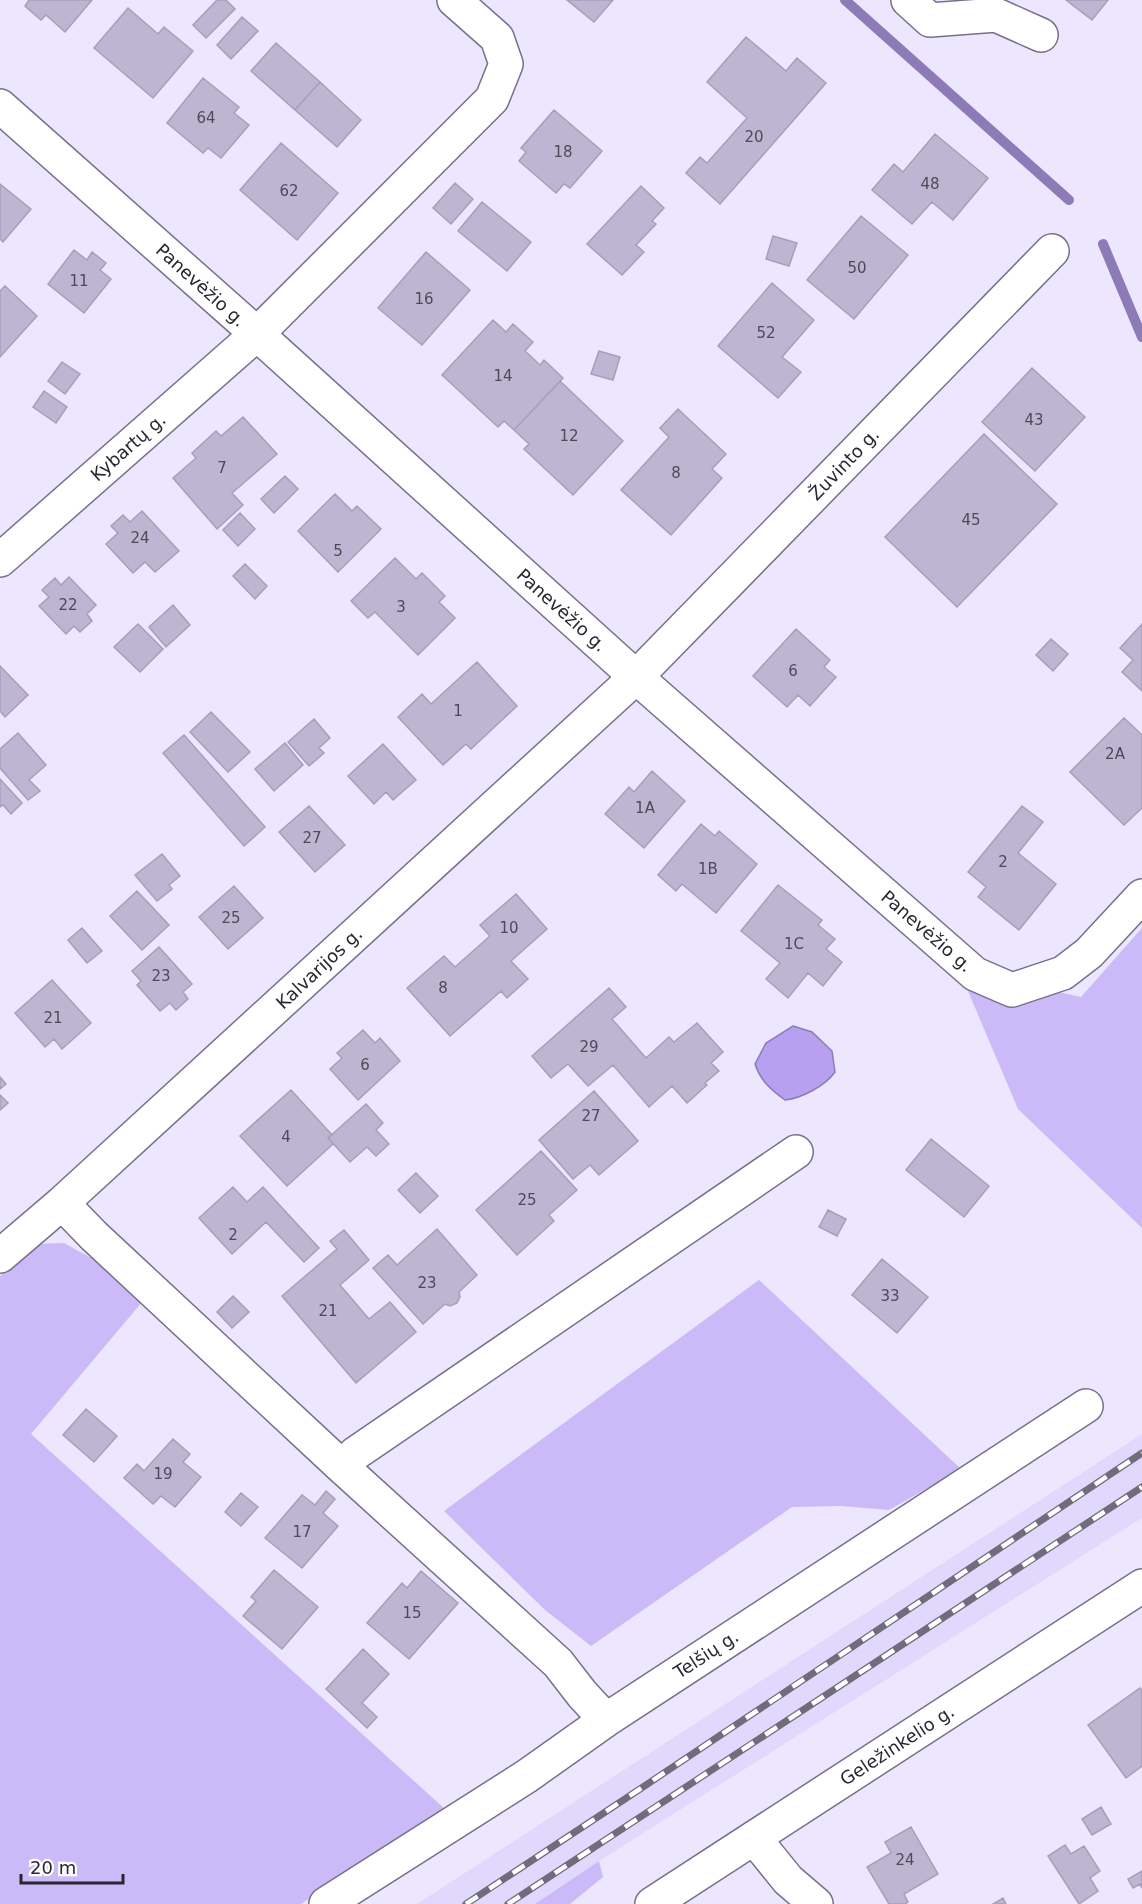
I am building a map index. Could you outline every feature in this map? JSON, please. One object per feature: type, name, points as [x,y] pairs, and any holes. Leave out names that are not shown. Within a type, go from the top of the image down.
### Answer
[{"type":"street","name":"Kybartų g.","points":[[0,560],[257,334],[492,99],[507,64],[497,38],[454,0]]},
{"type":"street","points":[[908,0],[930,20],[996,15],[1041,35]]},
{"type":"street","name":"Panevėžio g.","points":[[0,106],[257,334],[636,677],[975,974],[1012,990],[1063,973],[1089,953],[1142,896]]},
{"type":"street","name":"Žuvinto g.","points":[[636,677],[1052,251]]},
{"type":"street","name":"Kalvarijos g.","points":[[0,1256],[62,1203],[636,677]]},
{"type":"street","points":[[341,1466],[366,1446],[796,1152]]},
{"type":"street","points":[[62,1203],[94,1236],[341,1466],[558,1662],[582,1694],[606,1720]]},
{"type":"street","name":"Telšių g.","points":[[326,1904],[527,1776],[606,1720],[1086,1406]]},
{"type":"street","name":"Geležinkelio g.","points":[[652,1904],[1142,1587]]},
{"type":"street","points":[[754,1838],[788,1880],[816,1904]]},
{"type":"shaded area","points":[[1142,928],[1142,1228],[1018,1109],[965,984],[1040,988],[1081,997]]},
{"type":"shaded area","points":[[793,1026],[812,1032],[832,1051],[835,1072],[813,1090],[799,1097],[785,1100],[767,1084],[755,1064],[766,1043]]},
{"type":"shaded area","points":[[64,1243],[95,1260],[142,1302],[31,1434],[446,1810],[301,1904],[0,1904],[0,1276],[37,1244]]},
{"type":"shaded area","points":[[759,1280],[961,1469],[889,1510],[841,1506],[792,1507],[591,1646],[545,1610],[444,1511]]},
{"type":"shaded area","points":[[1142,1434],[1142,1518],[599,1861],[535,1904],[417,1904]]},
{"type":"shaded area","points":[[599,1861],[603,1877],[570,1904],[535,1904]]},
{"type":"building","points":[[29,0],[92,0],[65,32],[46,15],[41,20],[25,6]]},
{"type":"building","points":[[217,0],[226,0],[235,9],[206,38],[193,25]]},
{"type":"building","points":[[567,0],[613,0],[594,22]]},
{"type":"building","points":[[1066,0],[1108,0],[1092,20]]},
{"type":"building","points":[[128,8],[158,34],[164,27],[193,51],[153,98],[94,48]]},
{"type":"building","points":[[242,17],[258,31],[231,59],[217,45]]},
{"type":"building","points":[[746,37],[786,71],[797,58],[826,83],[720,204],[686,173],[700,157],[707,163],[747,118],[707,82]]},
{"type":"building","points":[[276,43],[320,82],[295,110],[251,71]]},
{"type":"building","points":[[203,78],[239,107],[234,113],[249,125],[221,158],[208,148],[203,153],[167,123]]},
{"type":"building","points":[[320,82],[361,120],[337,147],[295,110]]},
{"type":"building","points":[[554,110],[602,151],[570,188],[564,184],[556,193],[519,161],[526,152],[521,148]]},
{"type":"building","points":[[935,134],[988,178],[953,220],[932,202],[912,224],[872,190],[894,164],[903,172]]},
{"type":"building","points":[[281,143],[338,193],[297,240],[240,190]]},
{"type":"building","points":[[455,183],[473,199],[451,224],[433,208]]},
{"type":"building","points":[[0,184],[31,209],[3,242],[0,239]]},
{"type":"building","points":[[641,186],[664,208],[652,221],[656,224],[636,245],[644,252],[622,275],[587,244]]},
{"type":"building","points":[[482,202],[531,242],[507,271],[458,231]]},
{"type":"building","points":[[861,216],[908,255],[854,319],[807,280]]},
{"type":"building","points":[[773,236],[797,243],[789,266],[766,259]]},
{"type":"building","points":[[74,250],[87,260],[92,252],[106,263],[100,270],[111,279],[84,313],[48,284]]},
{"type":"building","points":[[426,252],[470,290],[422,345],[378,308]]},
{"type":"building","points":[[772,283],[814,320],[782,357],[801,372],[778,398],[718,346]]},
{"type":"building","points":[[5,286],[37,316],[0,357],[0,291]]},
{"type":"building","points":[[493,320],[506,332],[513,324],[533,342],[525,351],[540,365],[544,360],[563,378],[514,430],[504,421],[498,427],[442,375]]},
{"type":"building","points":[[599,351],[620,357],[613,380],[591,374]]},
{"type":"building","points":[[62,362],[80,374],[65,394],[48,381]]},
{"type":"building","points":[[1032,368],[1085,417],[1035,471],[982,422]]},
{"type":"building","points":[[560,381],[623,441],[573,495],[524,449],[529,444],[514,430]]},
{"type":"building","points":[[44,391],[67,407],[56,423],[33,407]]},
{"type":"building","points":[[678,409],[726,454],[712,469],[722,478],[671,535],[621,490],[669,437],[660,428]]},
{"type":"building","points":[[243,417],[277,454],[232,493],[243,505],[217,529],[173,478],[196,458],[192,453],[216,431],[221,436]]},
{"type":"building","points":[[984,434],[1057,504],[957,607],[885,537]]},
{"type":"building","points":[[285,476],[298,489],[274,513],[261,499]]},
{"type":"building","points":[[335,494],[352,511],[357,506],[381,529],[338,572],[298,531]]},
{"type":"building","points":[[142,511],[179,551],[155,572],[145,562],[133,573],[106,544],[118,533],[111,526],[123,515],[130,522]]},
{"type":"building","points":[[240,513],[255,529],[238,546],[223,530]]},
{"type":"building","points":[[395,558],[416,579],[422,573],[445,596],[439,602],[455,618],[418,655],[375,612],[368,618],[351,601]]},
{"type":"building","points":[[245,564],[267,586],[255,599],[233,576]]},
{"type":"building","points":[[69,577],[96,605],[87,614],[92,621],[80,632],[74,626],[66,634],[39,606],[49,597],[42,590],[55,578],[61,585]]},
{"type":"building","points":[[173,605],[190,625],[166,647],[149,627]]},
{"type":"building","points":[[138,624],[163,649],[140,672],[114,647]]},
{"type":"building","points":[[1142,624],[1142,691],[1122,672],[1133,660],[1120,648]]},
{"type":"building","points":[[796,629],[830,660],[824,667],[836,677],[810,706],[798,695],[787,707],[753,676]]},
{"type":"building","points":[[1051,639],[1068,654],[1053,671],[1036,655]]},
{"type":"building","points":[[477,662],[517,706],[471,749],[466,744],[443,765],[398,717],[422,694],[431,704]]},
{"type":"building","points":[[0,666],[28,695],[5,717],[0,711]]},
{"type":"building","points":[[211,712],[250,752],[228,772],[190,732]]},
{"type":"building","points":[[1124,718],[1142,735],[1142,808],[1124,825],[1070,772]]},
{"type":"building","points":[[314,719],[330,738],[319,748],[324,753],[309,766],[288,742]]},
{"type":"building","points":[[18,733],[46,765],[29,780],[40,791],[28,800],[0,768],[0,749]]},
{"type":"building","points":[[184,735],[265,827],[244,846],[163,753]]},
{"type":"building","points":[[285,743],[303,765],[274,791],[255,769]]},
{"type":"building","points":[[383,744],[416,780],[393,800],[386,792],[374,804],[348,776]]},
{"type":"building","points":[[652,771],[685,801],[644,848],[605,814],[629,787],[634,792]]},
{"type":"building","points":[[0,779],[22,803],[11,814],[3,805],[0,807]]},
{"type":"building","points":[[309,806],[345,845],[315,872],[279,832]]},
{"type":"building","points":[[1022,806],[1043,822],[1018,853],[1056,884],[1019,930],[978,897],[986,887],[968,872]]},
{"type":"building","points":[[701,824],[715,836],[719,831],[757,864],[716,913],[682,884],[676,891],[658,875]]},
{"type":"building","points":[[162,854],[180,876],[169,885],[172,889],[157,901],[135,875]]},
{"type":"building","points":[[778,885],[822,920],[818,925],[835,939],[826,949],[842,962],[823,986],[808,973],[788,998],[766,979],[780,963],[741,931]]},
{"type":"building","points":[[234,886],[263,918],[228,949],[199,917]]},
{"type":"building","points":[[137,891],[169,925],[142,950],[110,916]]},
{"type":"building","points":[[516,894],[547,929],[511,961],[528,979],[507,998],[501,991],[450,1036],[407,988],[444,956],[455,967],[490,936],[480,925]]},
{"type":"building","points":[[82,928],[102,951],[87,963],[68,940]]},
{"type":"building","points":[[159,947],[192,984],[183,992],[188,999],[176,1010],[170,1003],[160,1011],[137,985],[141,981],[132,971]]},
{"type":"building","points":[[52,980],[91,1023],[62,1049],[54,1039],[45,1047],[15,1013]]},
{"type":"building","points":[[609,988],[626,1007],[612,1019],[646,1058],[669,1037],[674,1042],[697,1023],[723,1052],[711,1063],[719,1071],[687,1103],[672,1086],[649,1107],[613,1065],[588,1086],[568,1064],[551,1078],[532,1056]]},
{"type":"building","points":[[363,1030],[375,1043],[380,1038],[400,1061],[358,1100],[330,1069],[342,1058],[337,1053]]},
{"type":"building","points":[[0,1077],[6,1084],[0,1089]]},
{"type":"building","points":[[291,1090],[332,1135],[328,1138],[333,1144],[287,1186],[240,1136]]},
{"type":"building","points":[[594,1091],[638,1141],[599,1175],[590,1165],[573,1179],[539,1140]]},
{"type":"building","points":[[0,1095],[8,1103],[0,1110]]},
{"type":"building","points":[[366,1104],[383,1123],[376,1130],[389,1144],[376,1156],[367,1147],[350,1162],[328,1138]]},
{"type":"building","points":[[931,1139],[989,1186],[964,1217],[906,1170]]},
{"type":"building","points":[[541,1151],[577,1190],[549,1215],[554,1221],[517,1255],[476,1210]]},
{"type":"building","points":[[416,1173],[438,1196],[420,1213],[398,1190]]},
{"type":"building","points":[[233,1187],[247,1202],[263,1187],[319,1248],[304,1262],[266,1222],[232,1254],[199,1218]]},
{"type":"building","points":[[828,1210],[846,1219],[837,1236],[819,1227]]},
{"type":"building","points":[[437,1229],[477,1275],[459,1292],[460,1297],[457,1303],[450,1306],[445,1304],[423,1324],[373,1268],[388,1255],[397,1265]]},
{"type":"building","points":[[344,1230],[369,1260],[340,1285],[369,1319],[390,1302],[416,1332],[356,1383],[282,1296],[337,1249],[330,1241]]},
{"type":"building","points":[[882,1259],[928,1297],[897,1333],[852,1295]]},
{"type":"building","points":[[233,1296],[249,1312],[232,1328],[217,1312]]},
{"type":"building","points":[[86,1409],[117,1436],[94,1462],[63,1435]]},
{"type":"building","points":[[173,1439],[190,1454],[183,1462],[201,1477],[175,1507],[161,1496],[153,1504],[124,1478],[137,1464],[144,1471]]},
{"type":"building","points":[[326,1491],[335,1499],[323,1513],[338,1526],[302,1568],[265,1538],[302,1495],[315,1505]]},
{"type":"building","points":[[241,1493],[258,1507],[241,1526],[225,1512]]},
{"type":"building","points":[[274,1570],[318,1607],[282,1649],[243,1616],[256,1601],[251,1597]]},
{"type":"building","points":[[421,1571],[458,1603],[409,1659],[367,1623],[402,1583],[407,1588]]},
{"type":"building","points":[[363,1649],[389,1674],[362,1703],[377,1717],[367,1728],[326,1689]]},
{"type":"building","points":[[1140,1688],[1142,1690],[1142,1766],[1126,1778],[1088,1725]]},
{"type":"building","points":[[1101,1807],[1111,1824],[1092,1835],[1082,1819]]},
{"type":"building","points":[[911,1827],[938,1874],[904,1894],[908,1902],[905,1904],[889,1904],[867,1867],[891,1853],[885,1842]]},
{"type":"building","points":[[1065,1845],[1071,1854],[1084,1846],[1100,1871],[1090,1878],[1098,1891],[1079,1904],[1048,1856]]},
{"type":"building","points":[[1142,1871],[1142,1888],[1140,1884],[1133,1888],[1128,1879]]},
{"type":"building","points":[[1003,1898],[1006,1904],[993,1904]]},
{"type":"waterway","points":[[845,0],[1069,200]]},
{"type":"waterway","points":[[1103,244],[1142,337]]},
{"type":"railway","points":[[466,1904],[1142,1453]]},
{"type":"railway","points":[[508,1904],[1142,1487]]}]
